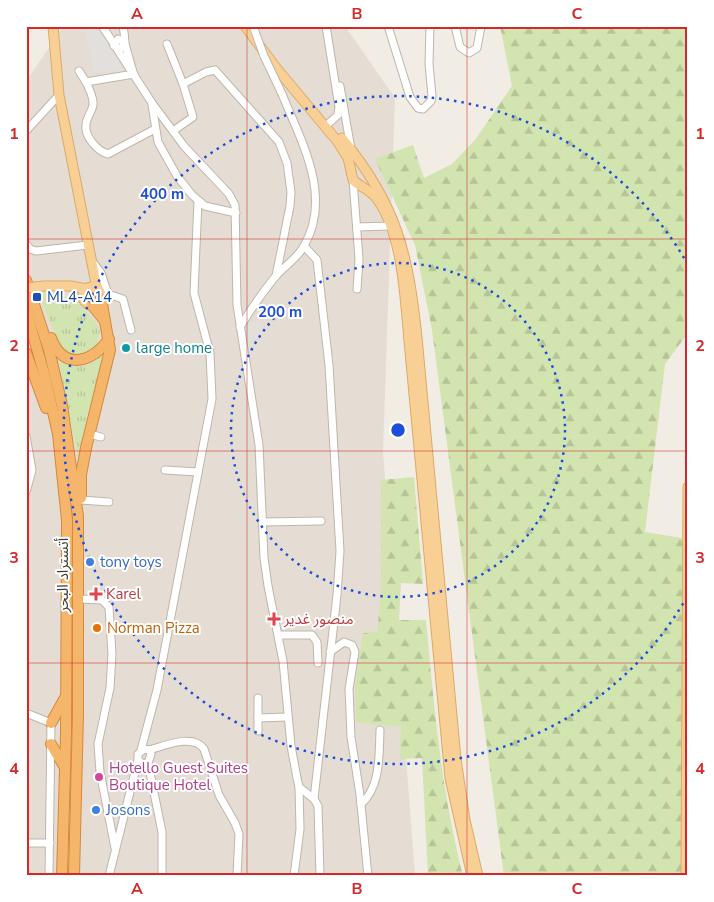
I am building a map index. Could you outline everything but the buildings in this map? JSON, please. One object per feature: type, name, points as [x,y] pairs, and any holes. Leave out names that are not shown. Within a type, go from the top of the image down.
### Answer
[{"type":"highway","name":"أتستراد البحر","points":[[26,280],[58,434],[67,520],[62,876]]},
{"type":"highway","points":[[78,516],[81,500],[81,475],[108,358],[109,339],[105,320],[92,292]]},
{"type":"highway","points":[[92,305],[105,320]]},
{"type":"highway","points":[[31,309],[42,312],[56,350],[67,358],[79,360],[91,358],[109,339]]},
{"type":"highway","name":"أتستراد البحر","points":[[31,309],[62,405],[78,516],[79,599],[74,876]]},
{"type":"highway","points":[[26,353],[50,423],[58,434]]},
{"type":"highway","points":[[51,723],[66,695]]},
{"type":"highway","points":[[51,744],[65,767]]},
{"type":"main road","points":[[48,26],[55,59]]},
{"type":"main road","points":[[53,26],[59,95],[88,245],[96,273],[92,292],[87,303],[92,305]]},
{"type":"main road","points":[[245,26],[277,69],[338,142],[348,158],[353,180],[377,199],[390,226],[402,275],[406,306],[450,778],[472,876]]},
{"type":"main road","points":[[253,26],[289,75],[351,148],[386,203],[400,235],[414,309],[456,759],[464,820],[478,876]]},
{"type":"main road","points":[[362,187],[371,178]]},
{"type":"main road","points":[[26,288],[60,286],[92,292]]},
{"type":"main road","points":[[686,876],[688,488]]},
{"type":"street","points":[[104,26],[119,43]]},
{"type":"street","points":[[119,26],[119,43],[124,62],[173,131],[229,194],[235,205],[236,278],[240,327],[259,445],[262,522],[268,586],[279,635],[287,717],[299,787],[300,829],[294,876]]},
{"type":"street","points":[[119,43],[123,26]]},
{"type":"street","points":[[240,327],[276,276],[304,246],[312,227],[316,193],[306,154],[253,26]]},
{"type":"street","points":[[326,26],[339,112],[330,123]]},
{"type":"street","points":[[388,26],[410,97],[418,108],[423,108],[431,101],[432,96],[429,64],[430,26]]},
{"type":"street","points":[[455,26],[460,47],[469,53],[477,48],[482,26]]},
{"type":"street","points":[[166,44],[183,84],[193,117],[173,131]]},
{"type":"street","points":[[333,64],[343,102],[351,148]]},
{"type":"street","points":[[183,84],[206,72],[215,70],[282,147],[291,192],[276,276]]},
{"type":"street","points":[[79,72],[86,82],[93,103],[86,130],[101,151],[112,154],[164,118]]},
{"type":"street","points":[[86,82],[133,73]]},
{"type":"street","points":[[26,131],[59,95]]},
{"type":"street","points":[[152,103],[155,126],[162,153],[170,167],[198,201],[205,206],[236,213]]},
{"type":"street","points":[[353,180],[359,259],[357,289]]},
{"type":"street","points":[[145,750],[198,472],[210,419],[212,385],[210,352],[194,293],[198,201]]},
{"type":"street","points":[[357,227],[390,226]]},
{"type":"street","points":[[26,244],[30,249],[36,251],[88,245]]},
{"type":"street","points":[[304,246],[316,260],[329,365],[340,551],[314,799],[320,818],[320,876]]},
{"type":"street","points":[[92,264],[101,273],[108,294],[121,297],[124,302],[131,330]]},
{"type":"street","points":[[89,434],[102,437]]},
{"type":"street","points":[[26,436],[32,470],[26,492]]},
{"type":"street","points":[[165,470],[198,472]]},
{"type":"street","points":[[81,500],[109,502]]},
{"type":"street","points":[[262,522],[321,520]]},
{"type":"street","points":[[79,599],[102,600],[109,607],[112,654],[110,688],[98,744],[100,772],[115,848]]},
{"type":"street","points":[[279,635],[312,635],[317,642],[318,663]]},
{"type":"street","points":[[330,652],[344,642],[352,644],[355,652],[349,689],[349,705],[352,750],[361,804],[368,876]]},
{"type":"street","points":[[258,698],[258,731]]},
{"type":"street","points":[[26,713],[51,723],[49,876]]},
{"type":"street","points":[[258,718],[287,717]]},
{"type":"street","points":[[361,804],[374,785],[378,764],[380,730]]},
{"type":"street","points":[[109,876],[138,754],[145,750],[192,741],[200,743],[204,749],[219,795],[239,834],[237,876]]},
{"type":"street","points":[[145,750],[151,756],[148,763],[162,832],[162,876]]},
{"type":"street","points":[[138,760],[143,764],[148,763]]},
{"type":"street","points":[[299,787],[314,799]]},
{"type":"street","points":[[26,844],[50,843]]},
{"type":"shaded area","points":[[64,26],[345,26],[395,98],[383,452],[415,876],[26,876],[26,81]]},
{"type":"shaded area","points":[[87,26],[99,26],[121,64],[123,71],[94,72],[86,39]]},
{"type":"shaded area","points":[[260,322],[263,338],[246,341],[244,329],[249,323]]},
{"type":"green space","points":[[500,26],[688,26],[688,333],[665,364],[645,532],[688,539],[688,876],[504,876],[432,330],[415,245],[375,159],[413,145],[424,178],[452,164],[475,140],[512,86]]},
{"type":"green space","points":[[49,292],[72,300],[90,315],[100,329],[99,339],[94,350],[84,355],[79,355],[69,353],[60,347],[39,294]]},
{"type":"green space","points":[[101,355],[104,355],[88,412],[78,459],[59,360],[70,365],[81,366],[92,363]]},
{"type":"green space","points":[[414,477],[423,584],[401,583],[399,620],[426,620],[435,717],[444,780],[455,844],[463,876],[428,876],[422,758],[400,759],[401,727],[356,722],[355,686],[363,633],[377,632],[381,592],[381,480]]},
{"type":"place","name":"ML4-A14","points":[[37,297]]},
{"type":"place","name":"large home","points":[[126,348]]},
{"type":"place","name":"tony toys","points":[[90,562]]},
{"type":"place","name":"Karel","points":[[96,594]]},
{"type":"place","name":"منصور غدير","points":[[274,619]]},
{"type":"place","name":"Norman Pizza","points":[[97,628]]},
{"type":"place","name":"Hotello Guest Suites Boutique Hotel","points":[[99,777]]},
{"type":"place","name":"Josons","points":[[96,810]]}]
